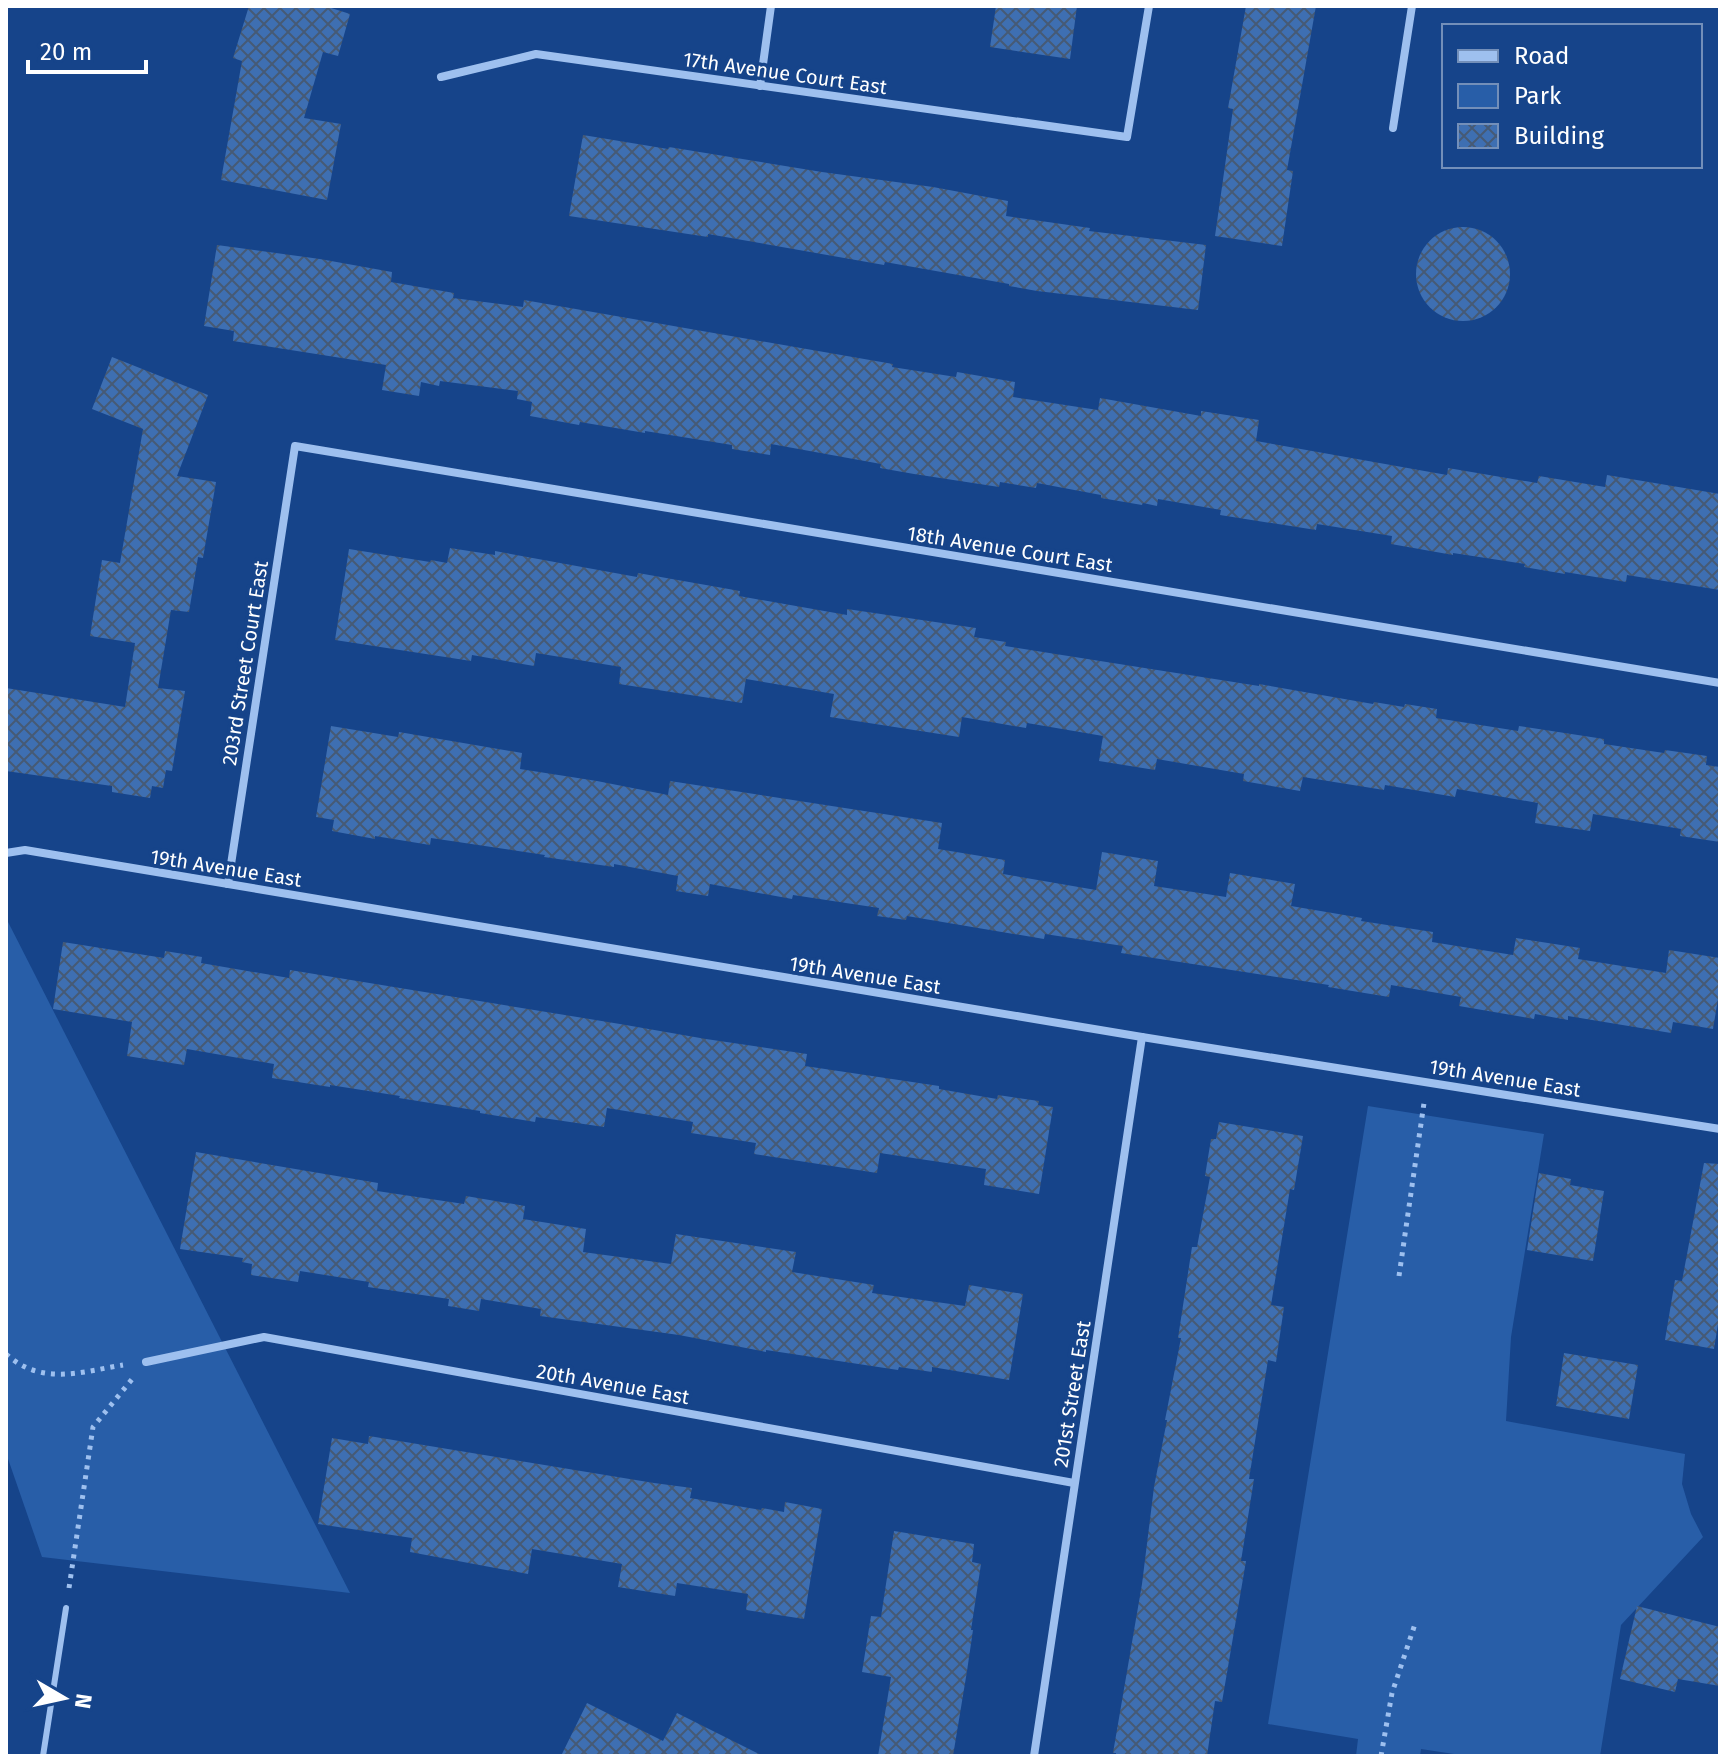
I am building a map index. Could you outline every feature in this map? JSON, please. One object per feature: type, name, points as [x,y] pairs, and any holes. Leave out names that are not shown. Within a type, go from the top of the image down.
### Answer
[{"type":"street","points":[[760,86],[771,6]]},
{"type":"street","name":"17th Avenue Court East","points":[[441,77],[536,54],[1127,137],[1149,6]]},
{"type":"street","points":[[1393,128],[1412,6]]},
{"type":"street","name":"18th Avenue Court East","points":[[295,446],[1720,683]]},
{"type":"street","name":"203rd Street Court East","points":[[228,884],[295,446]]},
{"type":"street","name":"19th Avenue East","points":[[6,853],[25,850],[1142,1037],[1720,1129]]},
{"type":"street","name":"201st Street East","points":[[1034,1756],[1142,1037]]},
{"type":"street","name":"20th Avenue East","points":[[146,1362],[264,1337],[1074,1483]]},
{"type":"lane","points":[[43,1756],[66,1608]]},
{"type":"path","points":[[1399,1276],[1427,1082]]},
{"type":"path","points":[[6,1354],[27,1369],[60,1375],[146,1362]]},
{"type":"path","points":[[66,1608],[93,1427],[146,1362]]},
{"type":"path","points":[[1381,1756],[1392,1693],[1415,1624]]},
{"type":"green space","points":[[6,918],[350,1593],[42,1557],[6,1453]]},
{"type":"green space","points":[[1368,1106],[1544,1134],[1511,1337],[1506,1421],[1685,1454],[1682,1484],[1691,1514],[1703,1537],[1621,1625],[1600,1756],[1467,1756],[1421,1749],[1420,1756],[1356,1756],[1358,1739],[1268,1724]]},
{"type":"building","points":[[249,6],[325,6],[350,14],[338,56],[323,52],[304,118],[341,124],[327,200],[221,180],[242,61],[233,58]]},
{"type":"building","points":[[996,6],[1077,6],[1070,59],[990,47]]},
{"type":"building","points":[[1246,6],[1316,6],[1287,170],[1293,171],[1282,246],[1215,236],[1233,109],[1228,108]]},
{"type":"building","points":[[583,135],[933,187],[1008,201],[1006,216],[1090,228],[1089,231],[1206,245],[1198,310],[1037,291],[885,262],[884,265],[708,234],[708,237],[569,216]]},
{"type":"building","points":[[1463,227],[1481,231],[1496,241],[1506,256],[1510,274],[1506,292],[1496,307],[1481,317],[1463,321],[1445,317],[1430,307],[1420,292],[1416,274],[1420,256],[1430,241],[1445,231]]},
{"type":"building","points":[[217,245],[392,272],[391,282],[454,293],[453,298],[523,307],[524,300],[893,364],[892,367],[956,377],[957,372],[1015,382],[1013,397],[1098,410],[1100,398],[1201,416],[1201,411],[1259,420],[1256,441],[1447,475],[1448,468],[1537,483],[1539,476],[1605,487],[1607,475],[1720,494],[1720,590],[1627,575],[1626,582],[1565,574],[1524,567],[1525,564],[1391,544],[1392,536],[1317,524],[1316,530],[1220,515],[1221,510],[1158,499],[1157,506],[1142,505],[1037,483],[1036,488],[1000,482],[999,487],[880,468],[881,464],[771,444],[770,455],[732,449],[732,445],[645,431],[580,422],[579,425],[530,416],[532,402],[517,399],[518,391],[440,381],[439,386],[421,382],[419,396],[382,390],[386,365],[233,341],[234,331],[204,326]]},
{"type":"building","points":[[112,357],[208,395],[177,476],[216,482],[203,558],[198,557],[189,612],[171,610],[158,688],[185,691],[172,771],[166,770],[163,788],[152,786],[150,798],[112,792],[112,786],[6,771],[6,688],[125,707],[135,643],[90,636],[102,560],[120,563],[143,429],[92,409]]},
{"type":"building","points":[[450,548],[495,555],[495,551],[637,577],[638,573],[740,591],[739,596],[847,615],[847,609],[976,628],[974,637],[1006,642],[1005,646],[1373,704],[1404,707],[1405,704],[1437,709],[1436,718],[1518,731],[1519,726],[1604,739],[1604,744],[1707,756],[1706,765],[1720,767],[1720,842],[1680,836],[1681,829],[1593,814],[1590,831],[1535,823],[1538,803],[1457,789],[1455,797],[1385,785],[1384,790],[1303,777],[1300,791],[1243,781],[1244,774],[1157,759],[1155,770],[1099,761],[1103,736],[1027,723],[1026,728],[962,717],[959,737],[830,717],[834,694],[746,679],[742,703],[619,684],[621,667],[536,653],[534,666],[472,655],[471,661],[335,640],[349,549],[447,563]]},
{"type":"building","points":[[331,726],[398,737],[399,732],[522,753],[520,769],[668,795],[670,781],[942,823],[938,849],[1005,860],[1003,874],[1096,890],[1102,852],[1158,861],[1154,886],[1226,897],[1230,873],[1295,884],[1291,906],[1433,932],[1432,942],[1513,955],[1516,938],[1580,948],[1578,959],[1666,973],[1669,950],[1720,958],[1720,987],[1713,1029],[1673,1022],[1671,1033],[1568,1016],[1568,1020],[1535,1014],[1534,1019],[1459,1006],[1461,997],[1391,985],[1389,997],[1121,953],[1123,946],[1045,934],[1044,939],[907,916],[906,920],[877,916],[879,908],[793,895],[792,899],[710,884],[708,896],[676,891],[678,876],[614,864],[614,867],[431,838],[430,845],[332,831],[334,820],[316,817]]},
{"type":"building","points":[[63,942],[164,958],[165,951],[202,957],[201,963],[289,978],[290,970],[807,1054],[805,1066],[939,1086],[939,1089],[997,1099],[998,1095],[1039,1101],[1038,1105],[1053,1107],[1039,1194],[984,1185],[986,1169],[880,1153],[877,1173],[754,1154],[756,1143],[691,1133],[693,1122],[607,1108],[604,1127],[536,1117],[535,1122],[400,1096],[272,1078],[274,1064],[187,1049],[184,1065],[127,1056],[132,1022],[53,1009]]},
{"type":"building","points":[[1219,1122],[1303,1136],[1294,1190],[1290,1189],[1271,1305],[1284,1307],[1276,1362],[1268,1360],[1249,1479],[1254,1479],[1241,1561],[1246,1561],[1222,1702],[1215,1701],[1207,1756],[1116,1756],[1113,1753],[1142,1584],[1154,1487],[1181,1338],[1178,1338],[1192,1247],[1197,1247],[1210,1177],[1205,1176],[1211,1139],[1216,1139]]},
{"type":"building","points":[[196,1152],[378,1183],[377,1191],[464,1204],[466,1196],[525,1206],[523,1219],[586,1229],[583,1252],[671,1264],[676,1234],[796,1252],[792,1272],[874,1285],[872,1293],[965,1306],[969,1285],[1023,1294],[1009,1380],[932,1367],[932,1372],[899,1367],[898,1370],[766,1352],[679,1335],[540,1316],[541,1309],[481,1299],[479,1311],[448,1306],[449,1299],[368,1287],[369,1282],[300,1271],[298,1282],[251,1275],[252,1264],[242,1262],[243,1258],[180,1249]]},
{"type":"building","points":[[1704,1163],[1720,1164],[1720,1311],[1714,1349],[1665,1340],[1675,1280],[1682,1281]]},
{"type":"building","points":[[1539,1173],[1571,1179],[1570,1185],[1604,1191],[1593,1261],[1527,1250]]},
{"type":"building","points":[[1564,1353],[1638,1365],[1629,1419],[1556,1406]]},
{"type":"building","points":[[369,1436],[692,1488],[690,1498],[761,1510],[784,1512],[785,1502],[822,1509],[804,1619],[746,1610],[748,1594],[677,1583],[675,1596],[618,1587],[622,1564],[532,1549],[528,1574],[410,1552],[412,1538],[318,1524],[332,1438],[368,1444]]},
{"type":"building","points":[[894,1531],[974,1544],[972,1562],[981,1564],[953,1756],[878,1756],[891,1677],[862,1672],[871,1616],[881,1617]]},
{"type":"building","points":[[1637,1606],[1720,1627],[1720,1686],[1678,1679],[1675,1692],[1620,1679]]},
{"type":"building","points":[[587,1703],[663,1741],[677,1713],[763,1756],[561,1756]]}]
